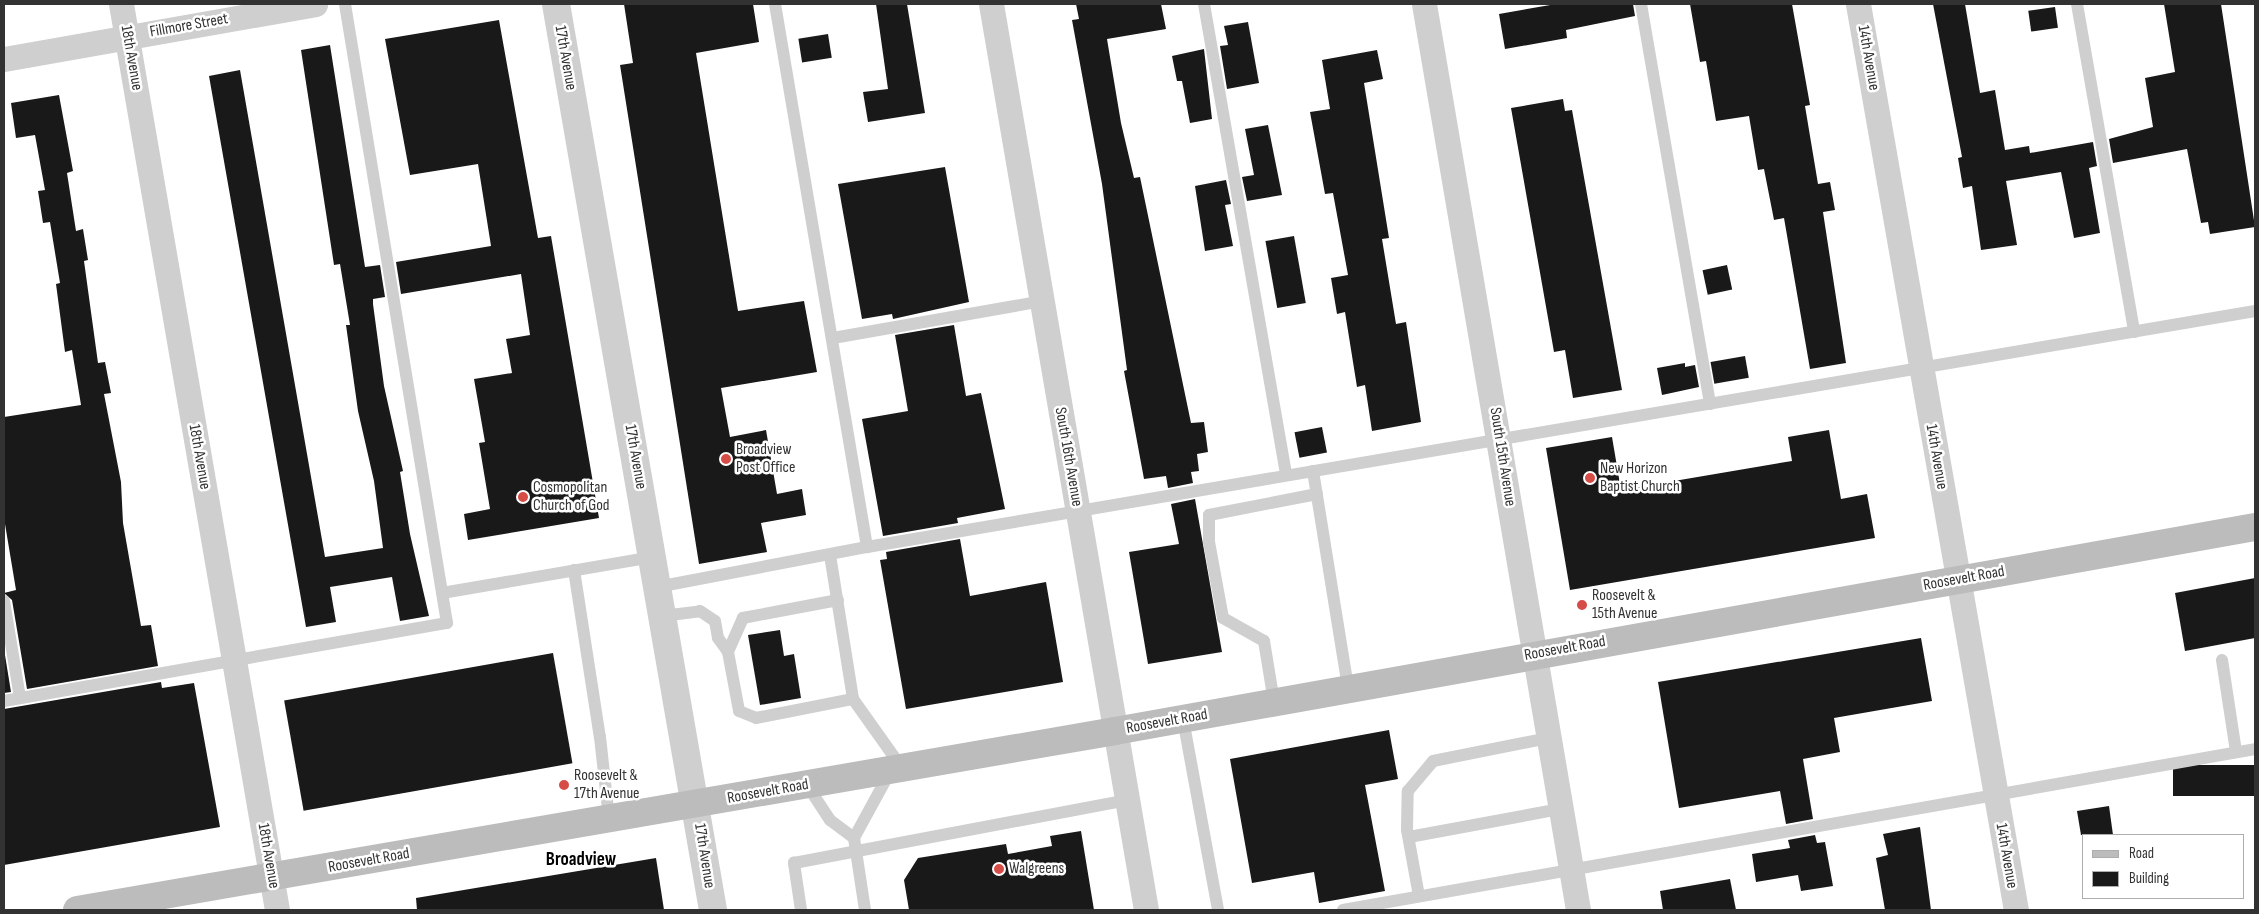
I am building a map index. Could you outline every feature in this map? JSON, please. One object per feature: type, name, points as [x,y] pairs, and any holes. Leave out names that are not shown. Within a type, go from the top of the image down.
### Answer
[{"type":"main road","name":"Roosevelt Road","points":[[78,910],[1115,731],[2255,527]]},
{"type":"street","name":"18th Avenue","points":[[121,4],[277,910]]},
{"type":"street","name":"Fillmore Street","points":[[4,59],[315,4]]},
{"type":"street","name":"17th Avenue","points":[[556,4],[713,910]]},
{"type":"street","name":"South 16th Avenue","points":[[991,4],[1146,910]]},
{"type":"street","name":"South 15th Avenue","points":[[1424,4],[1578,910]]},
{"type":"street","name":"14th Avenue","points":[[1858,4],[2016,910]]},
{"type":"lane","points":[[4,701],[447,624],[345,4]]},
{"type":"lane","points":[[775,4],[867,547]]},
{"type":"lane","points":[[1204,4],[1286,475]]},
{"type":"lane","points":[[1641,4],[1710,404]]},
{"type":"lane","points":[[2078,4],[2134,332]]},
{"type":"lane","points":[[833,338],[1042,302]]},
{"type":"lane","points":[[657,587],[867,547],[2255,311]]},
{"type":"lane","points":[[1313,471],[1348,688]]},
{"type":"lane","points":[[1274,702],[1264,642],[1223,618],[1209,542],[1209,516],[1317,494]]},
{"type":"lane","points":[[830,555],[853,699],[896,769],[855,844]]},
{"type":"lane","points":[[442,593],[652,557]]},
{"type":"lane","points":[[574,570],[600,737],[609,819]]},
{"type":"lane","points":[[728,652],[743,618],[838,600]]},
{"type":"lane","points":[[4,601],[20,698]]},
{"type":"lane","points":[[662,616],[700,611],[715,621],[718,638],[728,652],[739,711],[756,718],[853,699]]},
{"type":"lane","points":[[2222,660],[2236,752]]},
{"type":"lane","points":[[1183,719],[1218,910]]},
{"type":"lane","points":[[1419,896],[1408,837],[1408,791],[1433,761],[1548,738]]},
{"type":"lane","points":[[1343,910],[1571,868],[2255,749]]},
{"type":"lane","points":[[807,785],[830,820],[855,844],[866,910]]},
{"type":"lane","points":[[801,910],[794,863],[855,844],[1127,800]]},
{"type":"lane","points":[[1408,837],[1560,808]]},
{"type":"building","points":[[624,4],[753,4],[759,42],[696,53],[738,311],[804,301],[817,372],[721,388],[730,437],[766,430],[777,494],[802,489],[806,515],[761,523],[767,552],[699,564],[620,65],[633,63]]},
{"type":"building","points":[[876,4],[907,4],[925,113],[868,122],[863,92],[888,89]]},
{"type":"building","points":[[1076,4],[1161,4],[1166,29],[1107,39],[1121,123],[1134,178],[1140,177],[1191,423],[1204,422],[1208,452],[1197,454],[1199,471],[1191,472],[1193,483],[1168,488],[1166,476],[1144,479],[1124,371],[1127,370],[1102,184],[1072,20],[1079,19]]},
{"type":"building","points":[[1556,4],[1633,4],[1635,16],[1566,30],[1567,38],[1505,49],[1499,14]]},
{"type":"building","points":[[1690,4],[1792,4],[1810,105],[1805,106],[1818,184],[1830,182],[1835,210],[1823,212],[1846,363],[1810,369],[1784,218],[1774,220],[1764,169],[1758,170],[1749,116],[1716,121],[1706,61],[1700,62]]},
{"type":"building","points":[[1933,4],[1965,4],[1980,93],[1995,90],[2005,150],[2029,146],[2030,153],[2093,142],[2097,166],[2089,168],[2100,233],[2074,238],[2061,172],[2006,181],[2017,245],[1981,250],[1972,186],[1963,188],[1958,158],[1962,157]]},
{"type":"building","points":[[2164,4],[2221,4],[2255,227],[2210,234],[2208,222],[2201,223],[2187,149],[2113,163],[2109,139],[2153,127],[2145,78],[2175,72]]},
{"type":"building","points":[[2055,7],[2058,28],[2031,32],[2028,11]]},
{"type":"building","points":[[499,20],[538,238],[551,236],[599,518],[468,540],[464,514],[490,509],[479,443],[485,442],[474,379],[512,373],[506,339],[530,335],[521,274],[401,294],[396,262],[491,246],[478,164],[410,175],[385,39]]},
{"type":"building","points":[[1248,22],[1259,83],[1227,89],[1220,46],[1228,45],[1224,26]]},
{"type":"building","points":[[828,34],[832,58],[802,62],[798,39]]},
{"type":"building","points":[[330,45],[365,267],[380,265],[385,297],[373,299],[373,304],[384,386],[403,471],[400,472],[410,534],[429,616],[400,621],[392,577],[330,587],[336,622],[306,627],[209,76],[240,70],[325,557],[383,548],[374,481],[358,411],[346,325],[350,325],[340,264],[334,265],[301,50]]},
{"type":"building","points":[[1204,49],[1212,119],[1190,123],[1182,81],[1177,81],[1172,56]]},
{"type":"building","points":[[1377,50],[1383,79],[1364,83],[1389,238],[1382,239],[1396,324],[1406,322],[1421,422],[1372,431],[1365,385],[1357,387],[1345,312],[1337,314],[1331,278],[1348,275],[1333,193],[1325,194],[1310,112],[1330,109],[1322,60]]},
{"type":"building","points":[[59,95],[73,171],[67,173],[76,231],[83,229],[88,260],[84,261],[98,363],[105,362],[111,393],[104,394],[121,482],[123,523],[141,626],[151,625],[158,666],[27,689],[12,600],[4,593],[16,590],[4,518],[4,417],[81,405],[72,350],[65,352],[56,284],[60,283],[50,222],[43,223],[38,191],[45,190],[35,135],[16,138],[11,103]]},
{"type":"building","points":[[1563,99],[1565,111],[1572,110],[1622,390],[1573,398],[1565,350],[1554,352],[1511,108]]},
{"type":"building","points":[[1268,125],[1282,195],[1247,201],[1242,177],[1254,175],[1245,129]]},
{"type":"building","points":[[945,167],[969,302],[893,319],[892,314],[862,319],[838,184]]},
{"type":"building","points":[[1226,180],[1231,204],[1225,205],[1233,246],[1205,251],[1195,186]]},
{"type":"building","points":[[1294,236],[1306,303],[1277,308],[1265,241]]},
{"type":"building","points":[[1727,265],[1732,289],[1708,295],[1703,270]]},
{"type":"building","points":[[954,325],[966,396],[981,393],[1005,509],[957,518],[958,523],[883,536],[862,419],[908,411],[895,335]]},
{"type":"building","points":[[1745,356],[1749,378],[1714,384],[1711,362]]},
{"type":"building","points":[[1685,363],[1685,367],[1695,365],[1699,387],[1662,395],[1657,368]]},
{"type":"building","points":[[1322,427],[1327,453],[1299,458],[1295,432]]},
{"type":"building","points":[[1829,430],[1841,499],[1867,494],[1875,538],[1570,590],[1546,448],[1612,437],[1621,490],[1792,461],[1788,437]]},
{"type":"building","points":[[1195,499],[1222,652],[1148,664],[1129,552],[1179,544],[1171,504]]},
{"type":"building","points":[[960,539],[970,596],[1046,582],[1063,682],[906,709],[880,560],[887,559],[886,552]]},
{"type":"building","points":[[2255,578],[2255,638],[2185,651],[2175,593]]},
{"type":"building","points":[[780,630],[784,656],[794,654],[801,698],[760,705],[748,635]]},
{"type":"building","points":[[1921,638],[1932,701],[1834,718],[1840,752],[1803,759],[1813,819],[1786,824],[1780,791],[1679,808],[1658,682]]},
{"type":"building","points":[[4,649],[11,692],[4,693]]},
{"type":"building","points":[[553,653],[572,763],[304,811],[284,700]]},
{"type":"building","points":[[161,682],[162,688],[194,683],[220,827],[4,865],[4,709]]},
{"type":"building","points":[[1389,730],[1398,779],[1365,785],[1385,891],[1319,903],[1314,872],[1252,883],[1230,759]]},
{"type":"building","points":[[2173,765],[2255,765],[2255,796],[2173,796]]},
{"type":"building","points":[[2109,806],[2113,834],[2081,835],[2077,811]]},
{"type":"building","points":[[1920,827],[1931,910],[1885,910],[1876,858],[1888,855],[1883,834]]},
{"type":"building","name":"Walgreens","points":[[1081,831],[1094,910],[909,910],[904,880],[918,858],[1006,844],[1008,854],[1052,846],[1050,836]]},
{"type":"building","points":[[1815,835],[1817,843],[1825,842],[1833,886],[1801,891],[1798,875],[1756,882],[1752,854],[1790,848],[1788,840]]},
{"type":"building","points":[[656,858],[664,910],[417,910],[416,898]]},
{"type":"building","points":[[1730,879],[1736,910],[1663,910],[1660,891]]},
{"type":"place","name":"Broadview Post Office","points":[[726,459]]},
{"type":"place","name":"New Horizon Baptist Church","points":[[1590,478]]},
{"type":"place","name":"Cosmopolitan Church of God","points":[[523,497]]},
{"type":"place","name":"Roosevelt & 15th Avenue","points":[[1582,605]]},
{"type":"place","name":"Roosevelt & 17th Avenue","points":[[564,785]]},
{"type":"place","name":"Walgreens","points":[[999,869]]},
{"type":"district","name":"Broadview","points":[[581,860]]}]
